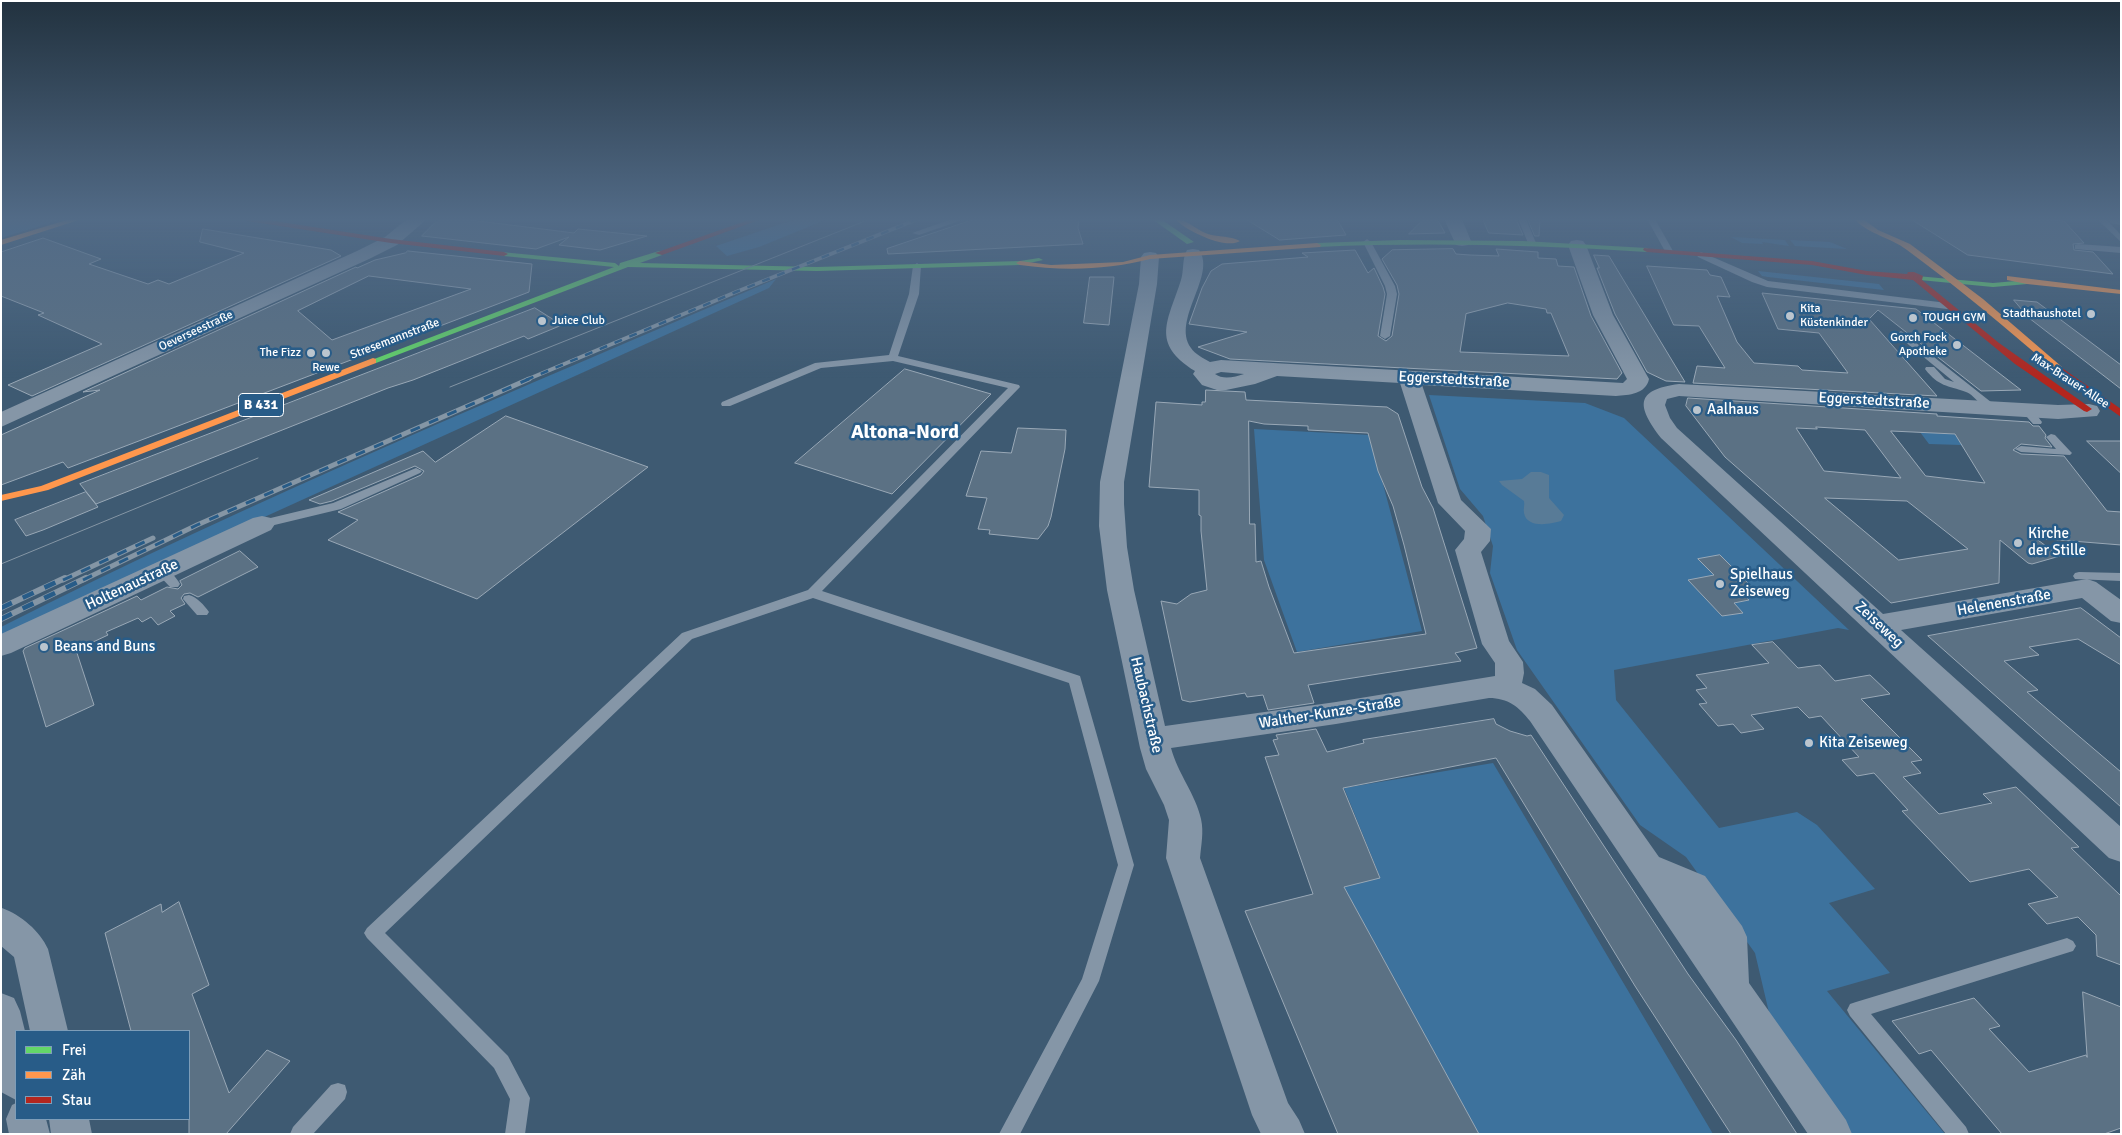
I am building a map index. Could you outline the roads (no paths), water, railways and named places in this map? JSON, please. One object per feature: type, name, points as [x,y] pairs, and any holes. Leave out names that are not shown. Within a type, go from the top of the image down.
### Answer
[{"type":"main road","name":"Stresemannstraße","points":[[1,498],[44,488],[605,272]]},
{"type":"main road","points":[[1839,272],[1864,280],[1895,284],[1918,290],[1947,306]]},
{"type":"main road","points":[[1862,272],[1993,285],[2027,282]]},
{"type":"main road","name":"Max-Brauer-Allee","points":[[1909,272],[1947,306],[2042,382],[2093,413]]},
{"type":"main road","name":"Max-Brauer-Allee","points":[[1942,272],[2062,371],[2121,414]]},
{"type":"main road","points":[[1979,272],[2027,282],[2121,292]]},
{"type":"main road","points":[[1972,326],[2062,371]]},
{"type":"main road","name":"Stresemannstraße","points":[[1,510],[20,502],[44,488]]},
{"type":"street","name":"Oeverseestraße","points":[[1,420],[323,272]]},
{"type":"street","name":"Haubachstraße","points":[[1149,272],[1112,482],[1110,508],[1112,537],[1122,600],[1161,768],[1181,807],[1185,821],[1183,858],[1272,1114],[1285,1134]]},
{"type":"street","name":"Eggerstedtstraße","points":[[1194,272],[1178,318],[1176,339],[1188,356],[1207,369],[1222,366],[1616,390],[1628,389],[1635,386],[1638,379],[1603,315],[1587,272]]},
{"type":"street","points":[[1409,378],[1450,503],[1478,529],[1476,541],[1468,550],[1496,644],[1509,662],[1510,673],[1506,688]]},
{"type":"street","name":"Eggerstedtstraße","points":[[1658,395],[1671,390],[1679,390],[1992,408],[2031,416],[2058,412],[2093,413]]},
{"type":"street","name":"Zeiseweg","points":[[1658,395],[1653,403],[1654,410],[1670,433],[2121,848]]},
{"type":"street","name":"Holtenaustraße","points":[[1,646],[167,578],[262,524]]},
{"type":"street","points":[[2083,582],[2121,614]]},
{"type":"street","name":"Helenenstraße","points":[[1878,624],[2083,582]]},
{"type":"street","name":"Walther-Kunze-Straße","points":[[1154,740],[1336,713],[1489,687],[1506,688],[1530,700],[1542,713],[1648,867],[1693,887],[1729,937],[1732,988],[1832,1134]]},
{"type":"street","points":[[2,924],[30,949],[50,1030]]},
{"type":"street","points":[[1,1011],[15,1075]]},
{"type":"street","points":[[26,1120],[30,1134]]},
{"type":"street","points":[[69,1120],[72,1134]]},
{"type":"lane","points":[[893,358],[914,294],[916,272]]},
{"type":"lane","points":[[1383,272],[1392,294],[1385,336]]},
{"type":"lane","points":[[1738,272],[1767,284],[1947,306]]},
{"type":"lane","points":[[1901,334],[1992,408]]},
{"type":"lane","points":[[515,1134],[520,1098],[502,1062],[373,933],[687,636],[813,593],[1015,387],[893,358],[819,365],[726,404]]},
{"type":"lane","points":[[1930,369],[1941,381],[1972,393]]},
{"type":"lane","points":[[2021,449],[2066,453],[2051,437]]},
{"type":"lane","points":[[262,524],[337,506],[416,471]]},
{"type":"lane","points":[[2083,582],[2121,577]]},
{"type":"lane","points":[[813,593],[1075,680],[1126,864],[1090,981],[1009,1134]]},
{"type":"lane","points":[[189,599],[202,612]]},
{"type":"lane","points":[[1960,1134],[1856,1010],[2068,946]]},
{"type":"lane","points":[[300,1134],[338,1092]]},
{"type":"tram line","points":[[450,387],[738,272]]},
{"type":"tram line","points":[[1,564],[258,458]]},
{"type":"railway","points":[[526,380],[786,272]]},
{"type":"railway","points":[[83,580],[197,525],[529,379]]},
{"type":"railway","points":[[63,580],[153,538]]},
{"type":"railway","points":[[1,608],[65,578]]},
{"type":"railway","points":[[1,619],[86,578]]},
{"type":"place","name":"Stadthaushotel","points":[[2091,314]]},
{"type":"place","name":"Kita Küstenkinder","points":[[1790,316]]},
{"type":"place","name":"TOUGH GYM","points":[[1913,318]]},
{"type":"place","name":"Juice Club","points":[[542,321]]},
{"type":"place","name":"Gorch Fock Apotheke","points":[[1957,345]]},
{"type":"place","name":"The Fizz","points":[[311,353]]},
{"type":"place","name":"Rewe","points":[[326,353]]},
{"type":"place","name":"Aalhaus","points":[[1697,410]]},
{"type":"place","name":"Kirche der Stille","points":[[2018,543]]},
{"type":"place","name":"Spielhaus Zeiseweg","points":[[1720,584]]},
{"type":"place","name":"Beans and Buns","points":[[44,647]]},
{"type":"place","name":"Kita Zeiseweg","points":[[1809,743]]},
{"type":"district","name":"Altona-Nord","points":[[905,433]]}]
